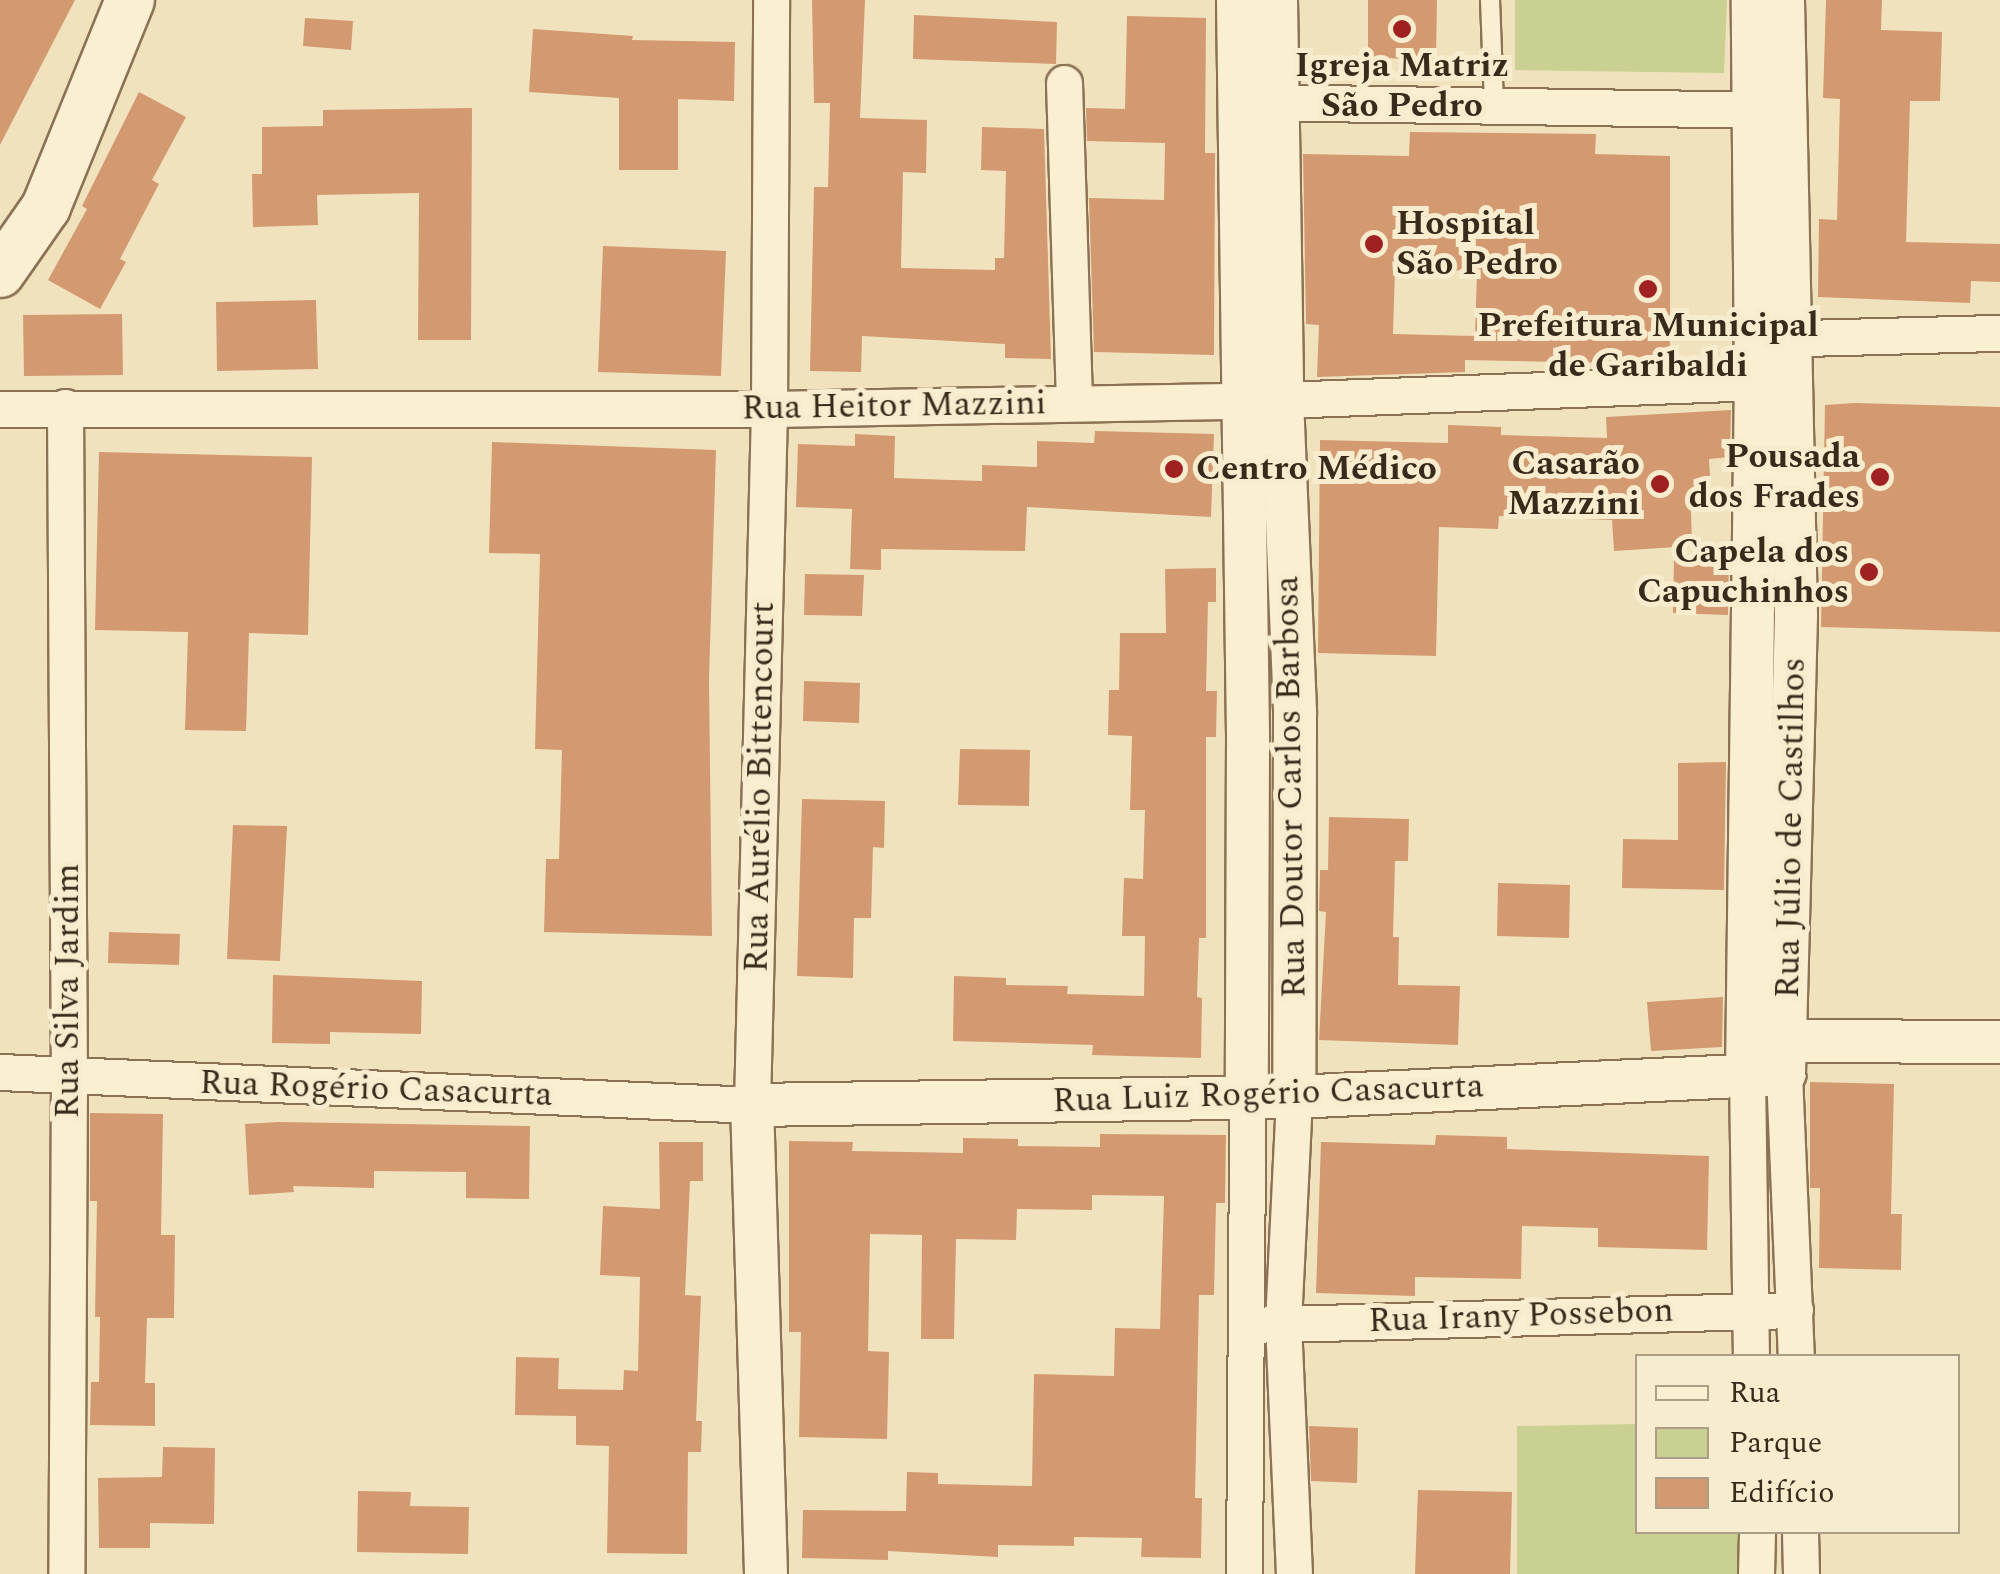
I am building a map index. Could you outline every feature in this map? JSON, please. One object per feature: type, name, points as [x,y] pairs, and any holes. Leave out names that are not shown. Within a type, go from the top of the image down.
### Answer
[{"type":"main road","points":[[0,273],[46,207],[130,0]]},
{"type":"street","name":"Rua Aurélio Bittencourt","points":[[766,1574],[752,1105],[769,409],[771,0]]},
{"type":"street","name":"Rua Doutor Carlos Barbosa","points":[[1238,0],[1258,102],[1263,400],[1248,739],[1244,1574]]},
{"type":"street","name":"Rua Doutor Carlos Barbosa","points":[[1258,102],[1276,0]]},
{"type":"street","name":"Rua Júlio de Castilhos","points":[[1752,1354],[1749,1310],[1796,616],[1772,360],[1769,110],[1753,0]]},
{"type":"street","name":"Rua Júlio de Castilhos","points":[[1769,110],[1783,0]]},
{"type":"street","points":[[1064,84],[1074,403]]},
{"type":"street","points":[[1258,102],[1769,110]]},
{"type":"street","name":"Rua Heitor Mazzini","points":[[0,409],[769,409],[1263,400],[1772,360],[2000,332]]},
{"type":"street","name":"Rua Doutor Carlos Barbosa","points":[[1263,400],[1295,736],[1294,1096],[1284,1324],[1294,1574]]},
{"type":"street","name":"Rua Silva Jardim","points":[[65,407],[69,1076],[66,1574]]},
{"type":"street","points":[[1248,739],[1295,736]]},
{"type":"street","name":"Rua Luiz Rogério Casacurta","points":[[752,1105],[1294,1096],[2000,1042]]},
{"type":"street","name":"Rua Júlio de Castilhos","points":[[1766,1058],[1796,1354]]},
{"type":"street","name":"Rua Rogério Casacurta","points":[[0,1072],[752,1105]]},
{"type":"street","name":"Rua Irany Possebon","points":[[1247,1325],[1794,1310]]},
{"type":"street","points":[[1756,1574],[1757,1534]]},
{"type":"street","points":[[1800,1534],[1801,1574]]},
{"type":"lane","points":[[1490,0],[1494,103]]},
{"type":"green space","points":[[1515,0],[1727,0],[1724,73],[1515,70]]},
{"type":"green space","points":[[1635,1424],[1635,1534],[1743,1534],[1743,1574],[1517,1574],[1517,1426]]},
{"type":"building","points":[[0,0],[75,0],[0,145]]},
{"type":"building","points":[[812,0],[865,0],[860,118],[927,120],[926,173],[903,172],[901,268],[995,270],[995,258],[1004,258],[1006,171],[981,170],[982,127],[1044,129],[1051,359],[1005,358],[1005,344],[862,336],[861,372],[810,371],[814,187],[828,187],[830,103],[814,103]]},
{"type":"building","name":"Igreja Matriz São Pedro","points":[[1368,0],[1437,0],[1436,59],[1368,58]]},
{"type":"building","points":[[1826,0],[1882,0],[1881,30],[1942,32],[1940,101],[1910,101],[1906,242],[2000,244],[2000,282],[1971,281],[1970,303],[1818,297],[1819,219],[1837,220],[1840,99],[1823,98]]},
{"type":"building","points":[[914,15],[1057,22],[1056,64],[913,59]]},
{"type":"building","points":[[1127,16],[1206,18],[1205,153],[1215,153],[1214,355],[1094,352],[1089,198],[1164,200],[1165,143],[1087,141],[1086,108],[1125,109]]},
{"type":"building","points":[[305,18],[353,21],[351,50],[303,46]]},
{"type":"building","points":[[533,29],[633,36],[632,40],[735,42],[734,101],[678,99],[678,170],[619,170],[619,98],[529,92]]},
{"type":"building","points":[[139,92],[186,117],[152,180],[159,184],[120,259],[126,262],[100,309],[48,280],[87,209],[82,206]]},
{"type":"building","points":[[472,108],[471,340],[418,340],[419,193],[317,195],[318,225],[253,227],[252,174],[262,174],[262,127],[323,126],[323,110]]},
{"type":"building","points":[[1410,132],[1596,134],[1595,154],[1670,156],[1670,364],[1465,360],[1465,372],[1317,377],[1319,325],[1306,324],[1303,154],[1409,156]],"holes":[[[1395,269],[1477,271],[1475,336],[1393,334]]]},
{"type":"building","points":[[603,246],[726,251],[721,376],[598,372]]},
{"type":"building","points":[[316,300],[318,369],[217,371],[216,302]]},
{"type":"building","points":[[122,314],[123,375],[24,376],[23,315]]},
{"type":"building","points":[[1825,405],[2000,407],[2000,632],[1821,627]]},
{"type":"building","points":[[1731,410],[1730,457],[1709,459],[1712,510],[1691,511],[1692,546],[1614,551],[1612,520],[1499,516],[1498,529],[1439,527],[1436,656],[1318,653],[1320,440],[1448,443],[1448,425],[1501,427],[1501,435],[1607,438],[1606,417]]},
{"type":"building","points":[[1095,431],[1214,434],[1211,517],[1027,507],[1025,551],[881,549],[881,570],[850,569],[852,509],[796,507],[798,444],[855,446],[855,434],[895,436],[894,478],[982,481],[982,465],[1037,467],[1037,441],[1094,443]]},
{"type":"building","points":[[492,442],[716,450],[709,679],[712,936],[544,932],[546,859],[559,859],[562,750],[535,749],[540,554],[489,553]]},
{"type":"building","points":[[99,452],[312,457],[308,635],[249,633],[246,731],[185,730],[188,632],[95,630]]},
{"type":"building","points":[[1674,556],[1729,558],[1728,615],[1673,613]]},
{"type":"building","points":[[1216,568],[1216,602],[1208,602],[1206,691],[1217,691],[1216,737],[1206,737],[1206,938],[1199,938],[1197,997],[1202,998],[1201,1058],[1092,1055],[1093,1045],[953,1041],[954,976],[1006,978],[1006,985],[1068,986],[1067,994],[1144,996],[1145,936],[1122,936],[1124,878],[1143,879],[1145,810],[1130,810],[1132,736],[1108,735],[1109,690],[1119,690],[1120,633],[1166,633],[1165,569]]},
{"type":"building","points":[[805,574],[864,575],[862,616],[804,615]]},
{"type":"building","points":[[804,681],[860,683],[859,723],[803,721]]},
{"type":"building","points":[[960,749],[1030,750],[1029,806],[958,805]]},
{"type":"building","points":[[1726,762],[1724,890],[1622,888],[1623,839],[1678,840],[1678,763]]},
{"type":"building","points":[[802,799],[885,801],[884,848],[873,847],[871,918],[854,918],[853,978],[797,976]]},
{"type":"building","points":[[1329,817],[1409,819],[1408,861],[1395,861],[1393,937],[1399,937],[1398,985],[1460,986],[1458,1045],[1319,1040],[1326,912],[1319,911],[1320,870],[1328,870]]},
{"type":"building","points":[[233,825],[287,826],[280,961],[227,959]]},
{"type":"building","points":[[1498,883],[1570,885],[1569,938],[1497,936]]},
{"type":"building","points":[[109,932],[180,934],[179,965],[108,963]]},
{"type":"building","points":[[273,975],[422,981],[421,1034],[330,1032],[330,1044],[272,1043]]},
{"type":"building","points":[[1723,997],[1722,1047],[1651,1051],[1647,1002]]},
{"type":"building","points":[[1810,1082],[1894,1084],[1891,1214],[1902,1214],[1901,1270],[1819,1268],[1820,1188],[1810,1188]]},
{"type":"building","points":[[90,1113],[163,1114],[161,1235],[175,1235],[174,1318],[147,1318],[145,1383],[155,1383],[155,1426],[90,1425],[91,1382],[99,1382],[100,1317],[95,1317],[97,1201],[90,1201]]},
{"type":"building","points":[[245,1124],[530,1126],[529,1199],[466,1198],[466,1172],[374,1171],[374,1188],[293,1186],[294,1192],[249,1195]]},
{"type":"building","points":[[1100,1134],[1226,1135],[1225,1203],[1216,1203],[1214,1295],[1199,1295],[1195,1498],[1202,1498],[1201,1558],[1141,1557],[1142,1538],[1074,1537],[1074,1546],[998,1545],[998,1557],[888,1551],[888,1560],[802,1558],[803,1510],[906,1511],[907,1472],[938,1473],[938,1484],[1032,1486],[1034,1374],[1114,1376],[1115,1328],[1160,1329],[1164,1196],[1092,1195],[1092,1210],[1017,1209],[1016,1240],[956,1239],[954,1339],[921,1339],[922,1235],[870,1234],[868,1351],[889,1352],[887,1439],[799,1437],[801,1332],[789,1332],[789,1141],[853,1142],[852,1151],[963,1153],[963,1138],[1018,1139],[1018,1146],[1100,1147]]},
{"type":"building","points":[[1436,1135],[1507,1137],[1507,1149],[1709,1156],[1707,1250],[1598,1247],[1598,1228],[1522,1226],[1521,1279],[1415,1277],[1415,1296],[1316,1293],[1321,1142],[1435,1145]]},
{"type":"building","points":[[659,1142],[703,1142],[703,1181],[690,1181],[685,1295],[701,1296],[696,1421],[702,1421],[701,1452],[688,1452],[687,1554],[607,1553],[609,1446],[576,1445],[576,1416],[515,1415],[516,1357],[559,1358],[558,1389],[623,1390],[624,1370],[638,1371],[640,1277],[600,1275],[603,1206],[660,1209]]},
{"type":"building","points":[[1309,1426],[1358,1428],[1357,1483],[1311,1481]]},
{"type":"building","points":[[163,1447],[215,1448],[214,1524],[150,1523],[150,1548],[99,1548],[98,1478],[162,1477]]},
{"type":"building","points":[[1418,1490],[1512,1492],[1510,1574],[1415,1574]]},
{"type":"building","points":[[358,1491],[411,1492],[410,1506],[469,1507],[468,1554],[357,1552]]},
{"type":"place","name":"Igreja Matriz São Pedro","points":[[1402,29]]},
{"type":"place","name":"Hospital São Pedro","points":[[1374,244]]},
{"type":"place","name":"Prefeitura Municipal de Garibaldi","points":[[1648,289]]},
{"type":"place","name":"Centro Médico","points":[[1174,469]]},
{"type":"place","name":"Pousada dos Frades","points":[[1880,477]]},
{"type":"place","name":"Casarão Mazzini","points":[[1660,484]]},
{"type":"place","name":"Capela dos Capuchinhos","points":[[1869,572]]}]
